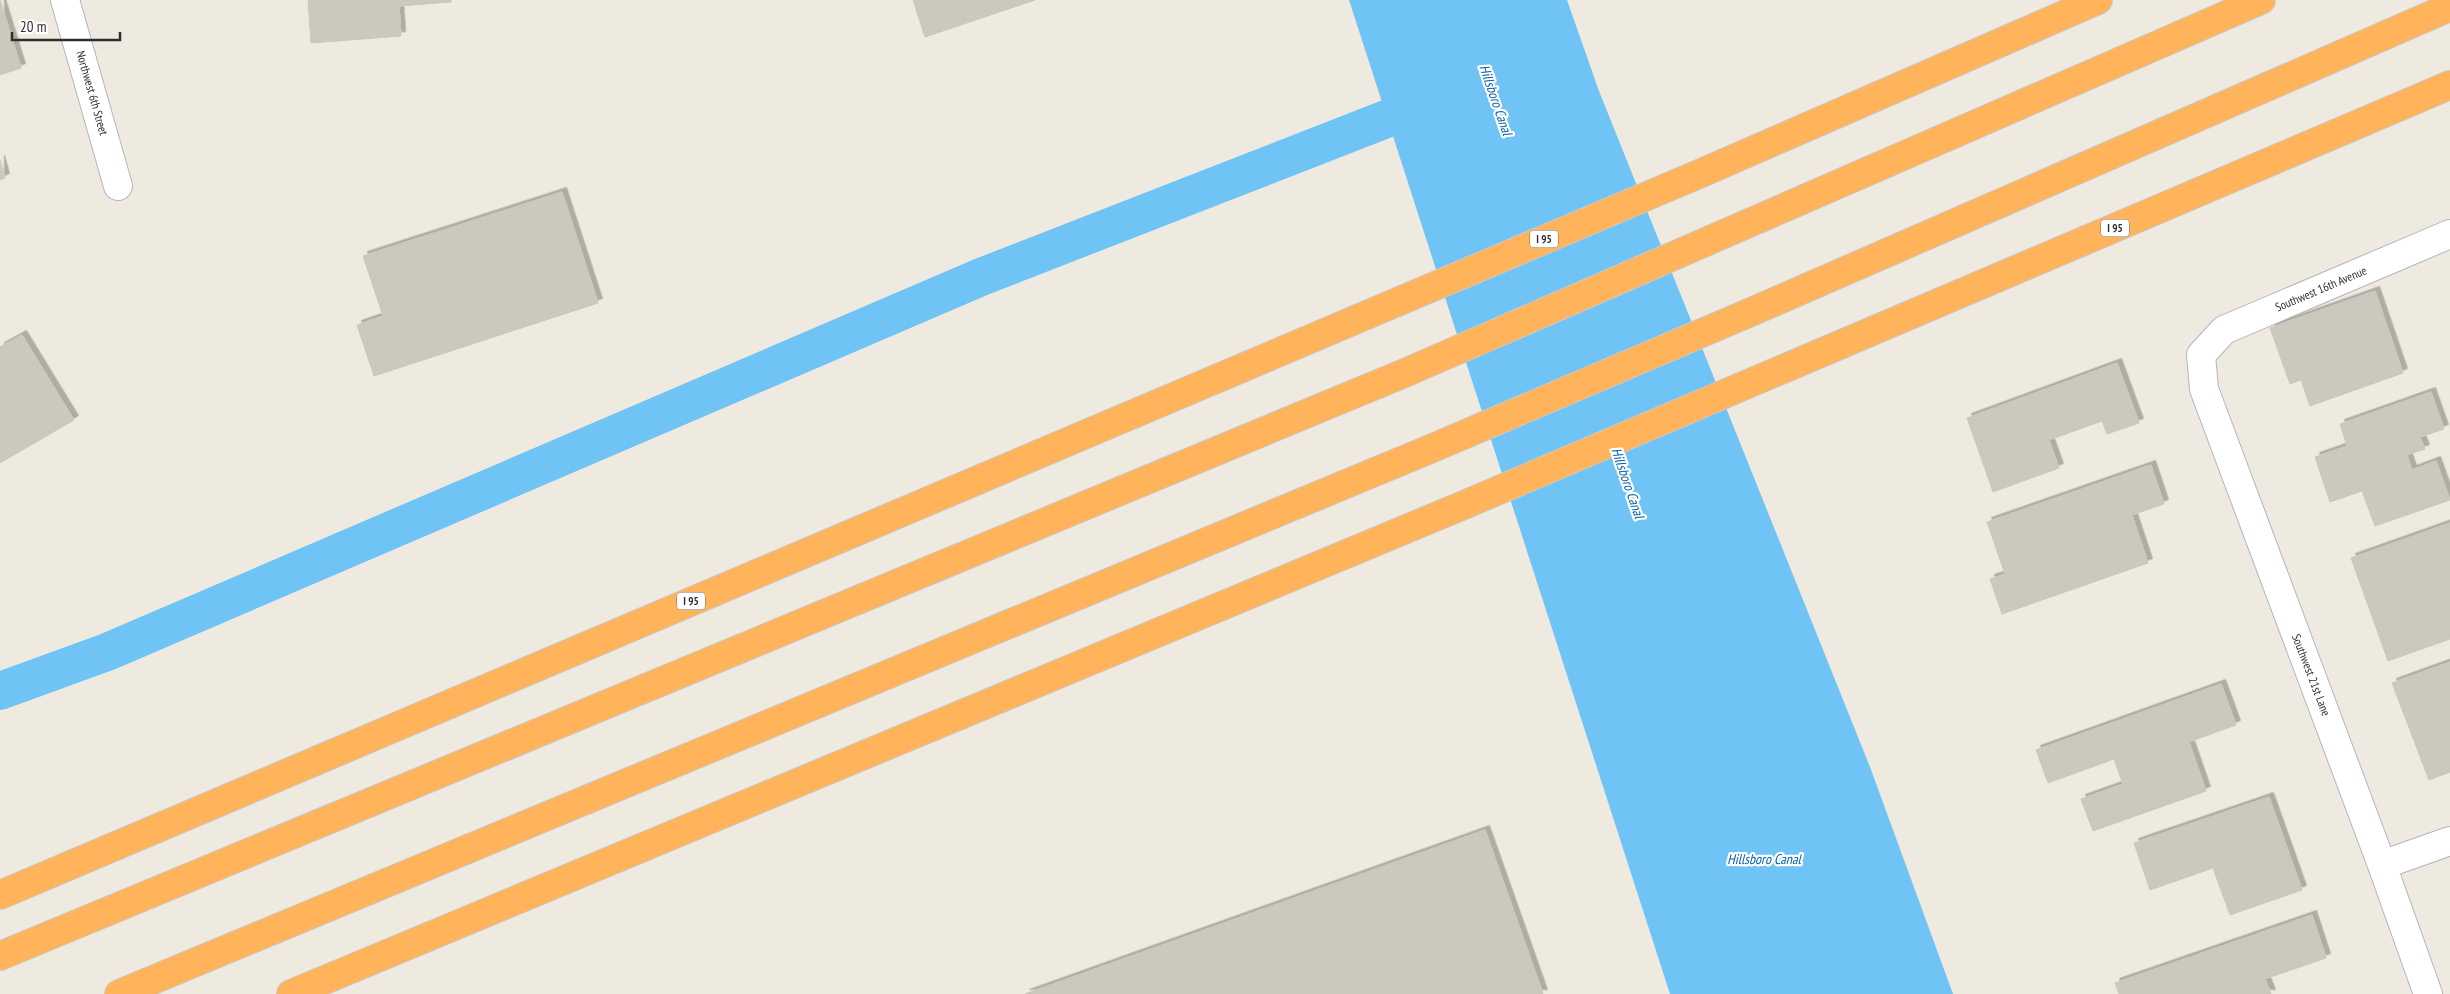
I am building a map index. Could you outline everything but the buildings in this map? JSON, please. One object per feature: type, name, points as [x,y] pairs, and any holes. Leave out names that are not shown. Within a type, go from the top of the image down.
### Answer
[{"type":"highway","name":"I 95","points":[[0,895],[1706,171],[2098,0]]},
{"type":"highway","points":[[0,956],[1406,372],[2261,0]]},
{"type":"highway","points":[[119,994],[1435,447],[1758,309],[2450,7]]},
{"type":"highway","name":"I 95","points":[[291,994],[1459,507],[2450,85]]},
{"type":"street","name":"Northwest 6th Street","points":[[65,0],[118,186]]},
{"type":"street","name":"Southwest 16th Avenue","points":[[2201,355],[2224,330],[2450,234]]},
{"type":"street","name":"Southwest 21st Lane","points":[[2201,355],[2204,388],[2382,865],[2428,994]]},
{"type":"street","points":[[2382,865],[2450,841]]},
{"type":"water","name":"Hillsboro Canal","points":[[1349,0],[1567,0],[1599,91],[1870,767],[1953,994],[1670,994]]},
{"type":"waterway","points":[[0,691],[107,652],[981,277],[1435,100]]}]
